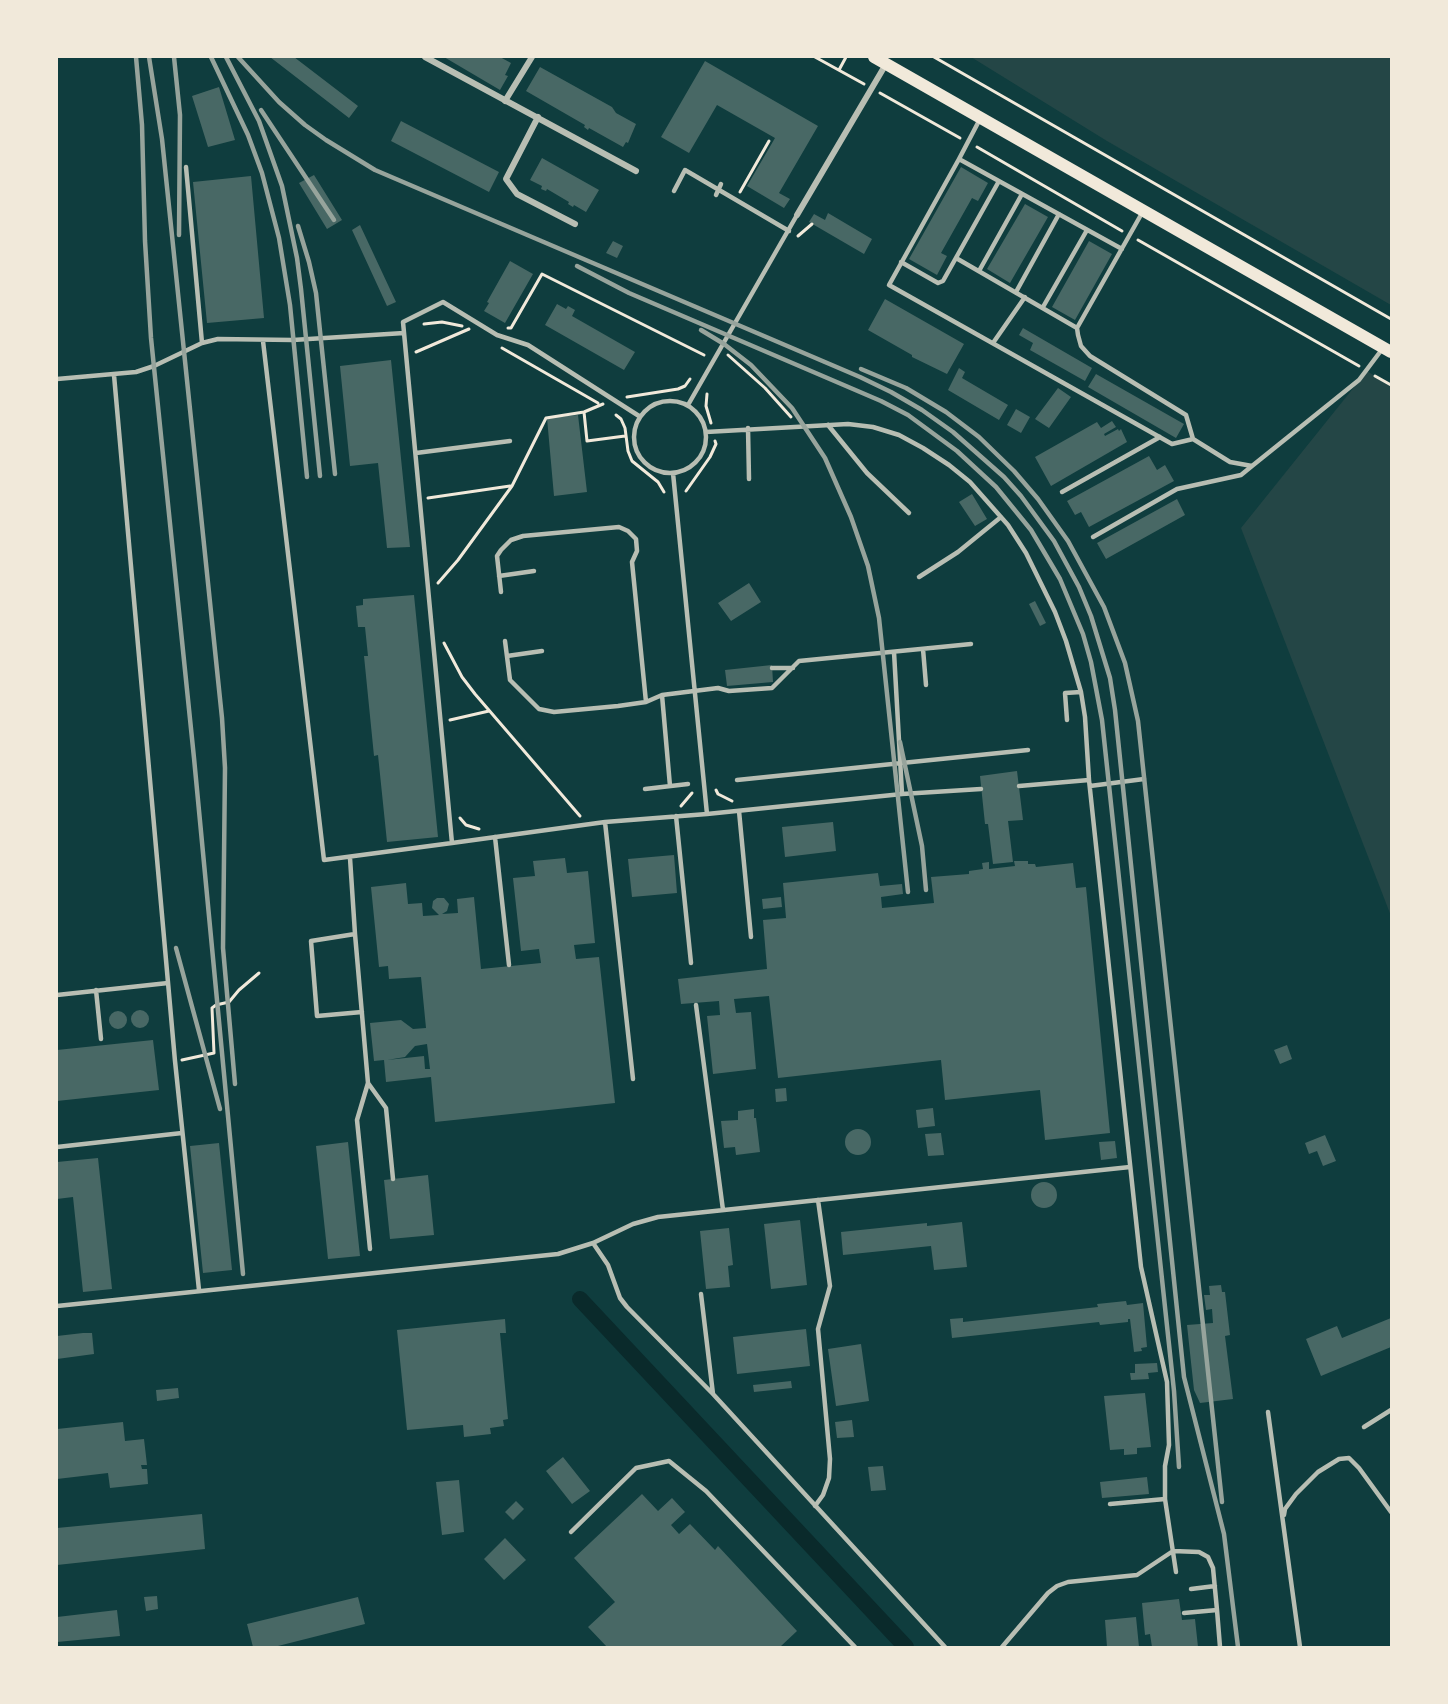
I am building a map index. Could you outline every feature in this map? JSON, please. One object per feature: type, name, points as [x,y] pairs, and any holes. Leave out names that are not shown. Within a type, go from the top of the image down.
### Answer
[{"type":"main road","points":[[874,57],[1387,350]]},
{"type":"street","points":[[425,57],[636,171]]},
{"type":"street","points":[[505,101],[532,57]]},
{"type":"street","points":[[797,215],[886,64]]},
{"type":"street","points":[[538,117],[506,179],[517,194],[575,224]]},
{"type":"lane","points":[[981,118],[889,285],[1172,444],[1193,439]]},
{"type":"lane","points":[[959,159],[1122,249]]},
{"type":"lane","points":[[186,167],[202,343]]},
{"type":"lane","points":[[674,190],[685,170],[701,176],[718,190],[789,231]]},
{"type":"lane","points":[[901,262],[938,283],[943,281],[999,181]]},
{"type":"lane","points":[[979,271],[1022,194]]},
{"type":"lane","points":[[1143,211],[1077,328],[1081,346],[1090,357],[1186,415],[1193,439],[1230,462],[1252,465]]},
{"type":"lane","points":[[1016,292],[1059,214]]},
{"type":"lane","points":[[688,405],[797,215]]},
{"type":"lane","points":[[1043,307],[1087,230]]},
{"type":"lane","points":[[956,258],[1077,328]]},
{"type":"lane","points":[[993,343],[1025,297]]},
{"type":"lane","points":[[453,843],[403,322],[443,302],[497,335],[528,345],[639,416]]},
{"type":"lane","points":[[57,378],[136,372],[202,343],[218,339],[262,341],[404,333]]},
{"type":"lane","points":[[262,341],[324,860],[605,822],[902,794],[981,789]]},
{"type":"lane","points":[[1093,537],[1177,489],[1241,475],[1359,380],[1387,350]]},
{"type":"lane","points":[[114,375],[175,1061],[199,1290]]},
{"type":"lane","points":[[667,400],[688,405],[700,416],[706,432],[701,456],[689,468],[673,473],[650,468],[636,450],[633,439],[639,416],[647,408],[667,400]]},
{"type":"lane","points":[[706,432],[848,424],[873,427],[899,435],[949,465],[970,482],[1001,517],[1026,553],[1051,602],[1066,640],[1081,692],[1085,717],[1141,1267],[1167,1382],[1169,1444],[1165,1466],[1165,1499],[1176,1572]]},
{"type":"lane","points":[[828,425],[867,473],[909,513]]},
{"type":"lane","points":[[748,428],[749,478]]},
{"type":"lane","points":[[1062,492],[1160,437]]},
{"type":"lane","points":[[416,453],[510,441]]},
{"type":"lane","points":[[673,473],[707,814]]},
{"type":"lane","points":[[919,577],[974,540],[1001,517]]},
{"type":"lane","points":[[501,592],[497,556],[511,540],[523,536],[619,527],[628,531],[636,539],[637,551],[632,562],[646,702]]},
{"type":"lane","points":[[499,576],[534,571]]},
{"type":"lane","points":[[505,641],[510,680],[539,709],[555,712],[646,702],[662,695],[718,687],[729,691],[772,688],[799,661],[971,644]]},
{"type":"lane","points":[[923,649],[926,685]]},
{"type":"lane","points":[[507,656],[542,651]]},
{"type":"lane","points":[[894,652],[902,794]]},
{"type":"lane","points":[[772,668],[793,668]]},
{"type":"lane","points":[[1067,720],[1065,693],[1081,692]]},
{"type":"lane","points":[[662,695],[670,786]]},
{"type":"lane","points":[[737,780],[1028,750]]},
{"type":"lane","points":[[1019,786],[1144,779]]},
{"type":"lane","points":[[645,789],[688,784]]},
{"type":"lane","points":[[737,811],[752,936]]},
{"type":"lane","points":[[676,816],[691,963]]},
{"type":"lane","points":[[605,822],[633,1079]]},
{"type":"lane","points":[[495,837],[509,965]]},
{"type":"lane","points":[[350,858],[368,1083],[357,1120],[370,1249]]},
{"type":"lane","points":[[355,934],[310,941],[317,1016],[362,1012]]},
{"type":"lane","points":[[57,994],[168,982]]},
{"type":"lane","points":[[96,990],[101,1039]]},
{"type":"lane","points":[[696,1005],[723,1210]]},
{"type":"lane","points":[[368,1083],[386,1108],[393,1179]]},
{"type":"lane","points":[[57,1147],[182,1133]]},
{"type":"lane","points":[[57,1306],[558,1254],[593,1244],[633,1224],[658,1217],[1130,1167]]},
{"type":"lane","points":[[815,1506],[823,1495],[829,1478],[830,1459],[818,1329],[830,1286],[818,1200]]},
{"type":"lane","points":[[593,1244],[608,1265],[620,1298],[712,1394],[945,1647]]},
{"type":"lane","points":[[701,1294],[712,1394]]},
{"type":"lane","points":[[1364,1427],[1391,1410]]},
{"type":"lane","points":[[1268,1412],[1300,1647]]},
{"type":"lane","points":[[1282,1521],[1285,1509],[1296,1494],[1318,1472],[1339,1459],[1349,1458],[1391,1512]]},
{"type":"lane","points":[[571,1532],[636,1468],[669,1461],[706,1491],[855,1647]]},
{"type":"lane","points":[[1110,1504],[1165,1499]]},
{"type":"lane","points":[[1002,1647],[1048,1593],[1057,1586],[1068,1582],[1137,1575],[1173,1551],[1199,1552],[1208,1557],[1213,1568],[1220,1647]]},
{"type":"lane","points":[[1191,1589],[1215,1586]]},
{"type":"lane","points":[[1184,1613],[1217,1610]]},
{"type":"path","points":[[815,57],[968,142],[1391,385]]},
{"type":"path","points":[[839,70],[846,57]]},
{"type":"path","points":[[934,57],[1391,319]]},
{"type":"path","points":[[750,196],[740,192],[769,141]]},
{"type":"path","points":[[794,240],[813,224]]},
{"type":"path","points":[[497,335],[506,328],[511,328],[542,274],[704,355],[709,347]]},
{"type":"path","points":[[413,347],[414,353],[469,329],[442,322],[419,326]]},
{"type":"path","points":[[499,346],[607,409]]},
{"type":"path","points":[[724,363],[732,350]]},
{"type":"path","points":[[729,355],[773,397],[798,426]]},
{"type":"path","points":[[435,574],[436,585],[458,560],[512,486],[546,418],[584,412],[632,395],[678,389],[685,386],[692,375]]},
{"type":"path","points":[[685,496],[686,489],[705,464],[716,444],[706,406],[706,397],[710,387]]},
{"type":"path","points":[[584,412],[587,441],[625,436]]},
{"type":"path","points":[[613,413],[621,419],[632,461],[658,482],[666,498]]},
{"type":"path","points":[[429,508],[428,498],[512,486]]},
{"type":"path","points":[[443,651],[442,639],[462,677],[583,819],[572,820]]},
{"type":"path","points":[[450,720],[489,711]]},
{"type":"path","points":[[713,781],[716,790],[725,799],[733,801],[737,811]]},
{"type":"path","points":[[678,807],[691,797],[694,788]]},
{"type":"path","points":[[459,807],[460,818],[466,825],[480,829],[488,828]]},
{"type":"path","points":[[175,1061],[214,1053],[212,1008],[229,1002],[259,973]]},
{"type":"shaded area","points":[[971,57],[1391,57],[1391,305],[1107,141]]},
{"type":"shaded area","points":[[1367,371],[1391,386],[1391,916],[1241,528]]},
{"type":"building","points":[[270,57],[294,57],[358,106],[349,118]]},
{"type":"building","points":[[444,57],[500,57],[511,63],[505,75],[508,76],[500,90]]},
{"type":"building","points":[[705,61],[818,126],[779,193],[790,199],[784,208],[747,186],[775,138],[717,105],[689,153],[661,137]]},
{"type":"building","points":[[540,67],[612,107],[616,113],[636,124],[628,143],[626,142],[623,147],[589,128],[588,130],[584,127],[585,125],[526,91]]},
{"type":"building","points":[[219,87],[235,140],[208,147],[192,96]]},
{"type":"building","points":[[401,121],[499,172],[489,192],[391,141]]},
{"type":"building","points":[[542,158],[599,190],[586,212],[574,205],[573,207],[568,204],[569,202],[547,189],[546,191],[541,189],[542,186],[530,180]]},
{"type":"building","points":[[961,167],[988,183],[978,201],[972,198],[941,253],[947,256],[937,275],[909,259]]},
{"type":"building","points":[[314,175],[342,220],[327,229],[299,183]]},
{"type":"building","points":[[251,176],[264,318],[207,323],[193,182]]},
{"type":"building","points":[[1025,204],[1048,217],[1010,283],[987,269]]},
{"type":"building","points":[[828,213],[872,239],[864,254],[809,222],[814,214],[825,220]]},
{"type":"building","points":[[360,225],[396,302],[387,306],[352,230]]},
{"type":"building","points":[[613,241],[623,246],[617,258],[606,253]]},
{"type":"building","points":[[1089,241],[1112,254],[1075,320],[1052,307]]},
{"type":"building","points":[[510,261],[533,274],[505,323],[484,311]]},
{"type":"building","points":[[885,299],[964,344],[947,374],[912,357],[868,330]]},
{"type":"building","points":[[557,304],[566,309],[568,306],[575,310],[572,316],[635,352],[624,370],[545,325]]},
{"type":"building","points":[[1023,328],[1092,368],[1085,381],[1030,350],[1033,343],[1019,335]]},
{"type":"building","points":[[391,360],[410,547],[387,548],[378,463],[350,466],[340,366]]},
{"type":"building","points":[[959,368],[965,372],[962,378],[1008,405],[999,420],[948,390]]},
{"type":"building","points":[[1096,374],[1184,424],[1176,438],[1088,387]]},
{"type":"building","points":[[1058,388],[1071,397],[1049,428],[1035,419]]},
{"type":"building","points":[[1016,409],[1030,417],[1021,433],[1007,425]]},
{"type":"building","points":[[578,415],[587,492],[554,496],[547,418]]},
{"type":"building","points":[[1112,421],[1116,427],[1104,434],[1105,436],[1121,429],[1127,442],[1051,486],[1035,457],[1097,422],[1101,428]]},
{"type":"building","points":[[1149,456],[1157,470],[1165,465],[1174,481],[1089,527],[1081,512],[1075,515],[1067,501]]},
{"type":"building","points":[[972,494],[987,519],[975,526],[959,502]]},
{"type":"building","points":[[1177,499],[1185,515],[1106,559],[1097,543]]},
{"type":"building","points":[[749,583],[761,602],[731,621],[718,603]]},
{"type":"building","points":[[414,595],[438,837],[387,842],[378,755],[374,756],[364,656],[368,656],[365,627],[358,627],[356,606],[363,605],[363,599]]},
{"type":"building","points":[[1035,601],[1046,623],[1040,626],[1029,604]]},
{"type":"building","points":[[772,665],[773,682],[727,686],[725,670]]},
{"type":"building","points":[[1017,771],[1023,820],[1008,821],[1013,862],[993,864],[988,824],[985,824],[980,776]]},
{"type":"building","points":[[833,822],[836,851],[785,857],[782,827]]},
{"type":"building","points":[[674,855],[677,893],[632,897],[628,859]]},
{"type":"building","points":[[565,858],[567,873],[588,871],[595,943],[574,945],[576,959],[599,957],[615,1103],[435,1122],[431,1077],[386,1082],[384,1060],[374,1061],[370,1023],[401,1020],[413,1029],[426,1028],[421,977],[389,979],[388,966],[379,967],[371,887],[406,883],[408,904],[422,903],[423,916],[439,915],[432,908],[433,901],[437,898],[444,898],[449,904],[447,911],[442,914],[458,913],[457,899],[474,897],[481,969],[541,963],[539,949],[521,951],[513,878],[535,876],[533,861]],"holes":[[[427,1044],[430,1069],[425,1069],[424,1056],[387,1060],[405,1057],[415,1046]]]},
{"type":"building","points":[[1014,861],[1028,861],[1028,864],[1035,864],[1036,867],[1073,863],[1076,888],[1086,887],[1110,1133],[1045,1140],[1040,1090],[945,1100],[941,1060],[778,1078],[769,996],[734,999],[736,1013],[751,1012],[756,1069],[713,1074],[707,1016],[720,1015],[719,1001],[681,1004],[678,979],[767,969],[763,920],[786,918],[783,883],[878,873],[880,886],[902,884],[903,894],[881,897],[882,908],[934,903],[931,877],[969,874],[969,871],[983,869],[982,863],[989,862],[989,869],[1015,866]]},
{"type":"building","points":[[781,897],[782,907],[763,909],[762,899]]},
{"type":"building","points":[[140,1010],[146,1013],[149,1019],[146,1025],[140,1028],[134,1025],[131,1019],[134,1013]]},
{"type":"building","points":[[118,1011],[124,1014],[127,1020],[124,1026],[118,1029],[112,1026],[109,1020],[112,1014]]},
{"type":"building","points":[[153,1040],[159,1090],[57,1101],[57,1050]]},
{"type":"building","points":[[1287,1045],[1292,1059],[1280,1064],[1274,1050]]},
{"type":"building","points":[[786,1088],[787,1101],[776,1102],[775,1089]]},
{"type":"building","points":[[933,1108],[935,1126],[918,1128],[916,1110]]},
{"type":"building","points":[[754,1109],[760,1152],[736,1155],[735,1147],[724,1148],[721,1121],[738,1120],[738,1111]]},
{"type":"building","points":[[858,1129],[867,1133],[871,1142],[867,1151],[858,1155],[849,1151],[845,1142],[849,1133]]},
{"type":"building","points":[[941,1133],[944,1155],[928,1156],[925,1134]]},
{"type":"building","points":[[1325,1135],[1336,1161],[1323,1166],[1317,1151],[1309,1154],[1305,1143]]},
{"type":"building","points":[[1115,1141],[1117,1158],[1101,1160],[1099,1142]]},
{"type":"building","points":[[348,1142],[360,1256],[328,1259],[316,1146]]},
{"type":"building","points":[[219,1143],[232,1270],[203,1273],[190,1146]]},
{"type":"building","points":[[98,1158],[112,1289],[83,1292],[73,1197],[57,1199],[57,1162]]},
{"type":"building","points":[[428,1175],[434,1235],[390,1239],[384,1180]]},
{"type":"building","points":[[1044,1182],[1053,1186],[1057,1195],[1053,1204],[1044,1208],[1035,1204],[1031,1195],[1035,1186]]},
{"type":"building","points":[[800,1220],[807,1285],[771,1289],[764,1224]]},
{"type":"building","points":[[962,1222],[967,1267],[934,1270],[931,1246],[843,1255],[841,1232],[927,1223],[927,1226]]},
{"type":"building","points":[[729,1228],[733,1265],[728,1266],[730,1287],[706,1289],[700,1231]]},
{"type":"building","points":[[1221,1285],[1222,1292],[1225,1292],[1230,1335],[1225,1336],[1233,1399],[1200,1403],[1194,1390],[1187,1325],[1213,1323],[1212,1309],[1206,1310],[1204,1295],[1210,1295],[1209,1286]]},
{"type":"building","points":[[1126,1301],[1127,1305],[1143,1303],[1147,1347],[1141,1348],[1142,1351],[1134,1352],[1130,1319],[1128,1322],[1100,1325],[1099,1322],[952,1338],[950,1319],[963,1318],[963,1322],[1098,1307],[1097,1304]]},
{"type":"building","points":[[1391,1318],[1391,1347],[1321,1376],[1306,1339],[1337,1326],[1342,1338]]},
{"type":"building","points":[[505,1319],[506,1333],[500,1333],[508,1419],[503,1420],[504,1426],[490,1428],[491,1434],[464,1437],[463,1425],[407,1430],[397,1330]]},
{"type":"building","points":[[806,1329],[810,1366],[737,1374],[733,1337]]},
{"type":"building","points":[[92,1333],[94,1354],[57,1359],[57,1336]]},
{"type":"building","points":[[861,1344],[869,1401],[836,1406],[828,1349]]},
{"type":"building","points":[[1157,1363],[1158,1372],[1148,1373],[1149,1379],[1131,1380],[1130,1373],[1135,1373],[1135,1364]]},
{"type":"building","points":[[791,1381],[792,1388],[754,1392],[753,1385]]},
{"type":"building","points":[[178,1388],[179,1398],[157,1401],[156,1390]]},
{"type":"building","points":[[1145,1393],[1151,1447],[1137,1448],[1137,1454],[1124,1455],[1124,1449],[1110,1450],[1104,1396]]},
{"type":"building","points":[[852,1420],[854,1437],[837,1438],[835,1422]]},
{"type":"building","points":[[123,1422],[125,1441],[144,1439],[147,1465],[141,1465],[142,1469],[147,1469],[148,1484],[110,1488],[108,1473],[57,1479],[57,1429]]},
{"type":"building","points":[[563,1457],[590,1491],[572,1504],[546,1471]]},
{"type":"building","points":[[883,1466],[886,1490],[871,1491],[868,1467]]},
{"type":"building","points":[[1147,1477],[1149,1494],[1102,1498],[1100,1482]]},
{"type":"building","points":[[459,1480],[464,1532],[442,1535],[436,1482]]},
{"type":"building","points":[[642,1494],[658,1511],[672,1498],[685,1512],[671,1525],[679,1534],[690,1524],[715,1550],[718,1546],[797,1631],[780,1647],[607,1647],[588,1627],[615,1602],[574,1558]]},
{"type":"building","points":[[516,1501],[524,1509],[513,1520],[505,1512]]},
{"type":"building","points":[[202,1514],[205,1549],[57,1565],[57,1528]]},
{"type":"building","points":[[505,1538],[526,1560],[504,1580],[484,1559]]},
{"type":"building","points":[[157,1596],[158,1609],[146,1611],[144,1597]]},
{"type":"building","points":[[358,1597],[365,1624],[274,1647],[253,1647],[247,1624]]},
{"type":"building","points":[[1179,1599],[1182,1620],[1195,1619],[1198,1647],[1152,1647],[1150,1634],[1145,1635],[1142,1603]]},
{"type":"building","points":[[117,1610],[120,1636],[57,1642],[57,1617]]},
{"type":"building","points":[[1136,1617],[1139,1647],[1107,1647],[1105,1620]]},
{"type":"waterway","points":[[580,1299],[906,1647]]},
{"type":"railway","points":[[136,57],[142,125],[145,241],[151,338],[243,1274]]},
{"type":"railway","points":[[149,57],[162,139],[222,718],[225,768],[223,948],[235,1084]]},
{"type":"railway","points":[[174,57],[180,115],[179,235]]},
{"type":"railway","points":[[211,57],[248,135],[262,173],[279,238],[290,305],[307,477]]},
{"type":"railway","points":[[226,57],[259,121],[282,186],[297,258],[320,476]]},
{"type":"railway","points":[[238,57],[279,102],[305,125],[375,170],[860,377],[922,410],[953,432],[1004,477],[1054,541],[1079,587],[1091,616],[1110,678],[1184,1377],[1224,1534],[1238,1647]]},
{"type":"railway","points":[[261,110],[334,220]]},
{"type":"railway","points":[[298,226],[316,293],[335,474]]},
{"type":"railway","points":[[577,266],[629,293],[881,401],[908,415],[957,451],[996,487],[1031,530],[1060,579],[1083,634],[1102,720],[1174,1391],[1179,1467]]},
{"type":"railway","points":[[701,330],[751,365],[792,408],[825,458],[851,517],[868,566],[879,618],[908,892]]},
{"type":"railway","points":[[861,369],[906,388],[946,412],[979,437],[1014,471],[1038,499],[1068,541],[1104,607],[1125,663],[1138,721],[1222,1502]]},
{"type":"railway","points":[[900,742],[922,846],[926,890]]},
{"type":"railway","points":[[176,948],[220,1109]]}]
